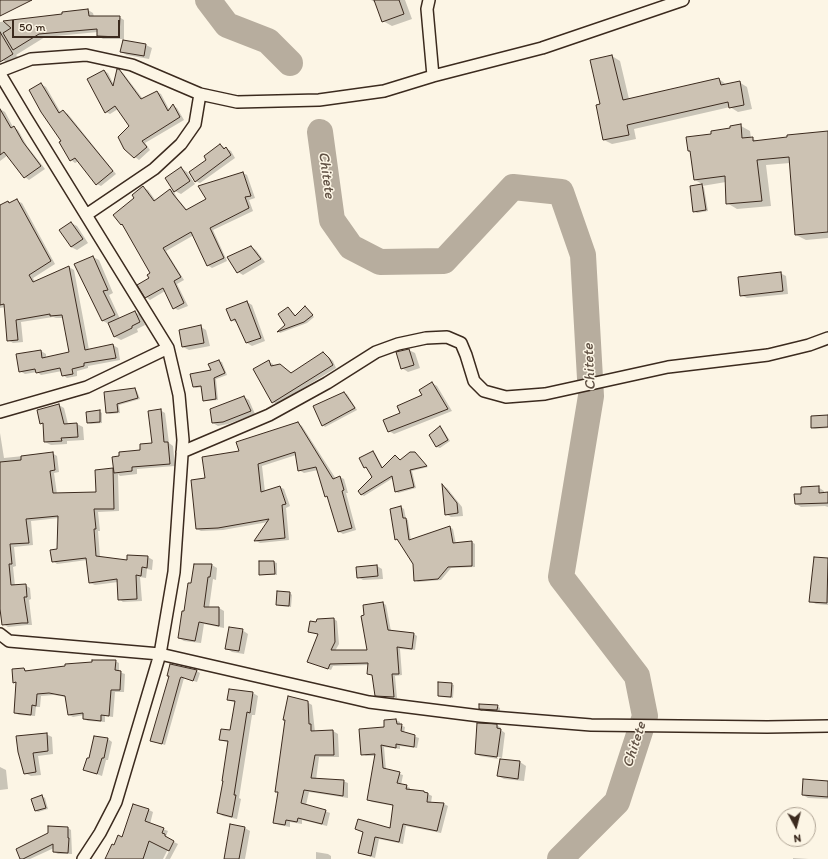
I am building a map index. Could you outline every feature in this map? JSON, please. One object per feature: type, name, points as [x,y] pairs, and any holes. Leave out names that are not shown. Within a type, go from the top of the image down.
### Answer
[{"type":"street","points":[[429,0],[427,9],[433,76]]},
{"type":"street","points":[[0,70],[31,59],[86,55],[132,65],[200,94],[237,102],[319,100],[384,91],[433,76],[542,48],[683,0]]},
{"type":"street","points":[[0,74],[24,116],[168,348],[179,395],[182,452],[174,572],[160,654],[116,802],[100,834],[83,859]]},
{"type":"street","points":[[86,215],[154,169],[182,144],[194,124],[200,94]]},
{"type":"street","points":[[182,452],[269,415],[327,383],[376,352],[398,344],[426,338],[447,337],[461,343],[474,381],[484,391],[506,397],[545,394],[668,367],[768,355],[809,345],[828,338]]},
{"type":"street","points":[[0,412],[88,387],[168,348]]},
{"type":"street","points":[[0,634],[9,641],[160,654],[369,702],[480,716],[591,725],[767,727],[828,726]]},
{"type":"building","points":[[0,0],[32,0],[0,16]]},
{"type":"building","points":[[374,0],[399,0],[404,14],[382,22]]},
{"type":"building","points":[[88,9],[89,16],[120,16],[119,37],[97,36],[97,29],[39,34],[13,50],[3,33],[11,28],[3,21],[62,14],[62,12]]},
{"type":"building","points":[[0,32],[13,54],[0,62]]},
{"type":"building","points":[[123,40],[146,44],[144,56],[120,52]]},
{"type":"building","points":[[612,55],[623,100],[719,78],[721,85],[740,81],[744,105],[729,108],[728,102],[627,125],[629,135],[603,140],[596,105],[600,104],[590,60]]},
{"type":"building","points":[[117,69],[119,69],[141,99],[157,91],[168,111],[173,104],[180,117],[142,141],[147,147],[134,158],[124,149],[118,137],[129,126],[115,106],[105,113],[87,79],[104,70],[113,86]]},
{"type":"building","points":[[41,83],[59,113],[63,110],[113,171],[96,185],[75,158],[70,161],[59,142],[61,141],[41,112],[29,90]]},
{"type":"building","points":[[0,109],[11,128],[14,126],[23,142],[41,166],[24,178],[4,152],[0,155]]},
{"type":"building","points":[[741,124],[742,138],[753,137],[753,141],[787,137],[787,135],[828,131],[828,232],[795,235],[789,157],[757,160],[762,201],[726,204],[725,176],[694,180],[690,151],[688,151],[686,137],[711,134],[711,131],[730,128],[730,126]]},
{"type":"building","points":[[220,144],[224,149],[226,147],[231,155],[195,182],[189,172],[206,160],[204,156]]},
{"type":"building","points":[[181,167],[190,181],[174,192],[165,178]]},
{"type":"building","points":[[243,172],[251,196],[245,197],[249,208],[210,228],[224,258],[207,266],[191,232],[163,248],[181,277],[174,281],[184,303],[173,309],[163,288],[145,298],[137,285],[149,278],[147,275],[150,273],[122,224],[121,225],[113,215],[134,198],[132,195],[143,186],[154,201],[170,189],[186,210],[206,199],[198,186]]},
{"type":"building","points":[[702,184],[706,210],[693,212],[690,186]]},
{"type":"building","points":[[17,199],[51,261],[29,275],[33,282],[69,266],[85,350],[113,344],[116,358],[84,363],[84,366],[72,369],[73,374],[62,376],[60,368],[36,373],[35,369],[19,372],[16,354],[41,350],[42,358],[69,352],[62,315],[50,316],[50,314],[16,320],[18,340],[7,341],[4,304],[0,305],[0,205]]},
{"type":"building","points":[[71,222],[83,239],[71,247],[59,230]]},
{"type":"building","points":[[251,246],[261,259],[237,273],[227,257]]},
{"type":"building","points":[[93,256],[108,290],[103,291],[115,315],[102,321],[74,264]]},
{"type":"building","points":[[781,272],[783,291],[740,296],[738,277]]},
{"type":"building","points":[[247,301],[261,338],[246,343],[235,319],[231,321],[226,309]]},
{"type":"building","points":[[305,306],[313,315],[304,322],[277,332],[285,325],[278,314],[288,307],[295,316]]},
{"type":"building","points":[[135,311],[140,322],[114,337],[108,323]]},
{"type":"building","points":[[201,325],[204,343],[182,347],[179,330]]},
{"type":"building","points":[[409,349],[414,365],[401,369],[396,352]]},
{"type":"building","points":[[323,352],[333,365],[272,403],[253,369],[269,360],[271,366],[280,364],[291,373]]},
{"type":"building","points":[[219,360],[225,373],[214,378],[216,399],[203,401],[201,386],[193,387],[190,374],[211,370],[208,364]]},
{"type":"building","points":[[432,382],[448,409],[388,432],[383,420],[400,413],[397,406],[422,395],[419,390]]},
{"type":"building","points":[[135,388],[138,398],[117,404],[118,412],[106,413],[104,392]]},
{"type":"building","points":[[344,392],[355,408],[322,426],[313,406]]},
{"type":"building","points":[[244,396],[251,411],[223,422],[212,423],[210,409]]},
{"type":"building","points":[[59,404],[64,424],[77,423],[78,437],[61,438],[62,441],[44,442],[43,423],[40,424],[37,410]]},
{"type":"building","points":[[161,409],[164,442],[168,442],[170,464],[132,467],[132,471],[114,473],[112,457],[119,456],[119,452],[140,450],[140,444],[152,443],[148,411]]},
{"type":"building","points":[[100,410],[100,422],[87,423],[86,412]]},
{"type":"building","points":[[828,415],[828,427],[811,428],[811,416]]},
{"type":"building","points":[[298,422],[333,479],[340,476],[344,490],[342,491],[352,528],[338,532],[316,467],[298,471],[295,452],[258,464],[261,492],[280,486],[286,504],[282,505],[285,538],[254,541],[269,519],[218,528],[196,529],[191,480],[205,478],[202,457],[239,451],[236,442]]},
{"type":"building","points":[[440,426],[448,440],[436,447],[429,435]]},
{"type":"building","points":[[373,451],[382,468],[395,455],[400,460],[410,452],[415,452],[427,466],[410,470],[414,487],[395,492],[392,476],[361,495],[358,491],[372,477],[366,467],[364,468],[359,458]]},
{"type":"building","points":[[53,452],[55,470],[50,471],[53,493],[96,492],[95,470],[113,468],[114,509],[94,509],[96,556],[127,560],[127,555],[148,556],[147,568],[142,567],[141,576],[136,575],[137,599],[118,600],[117,579],[89,583],[86,558],[52,562],[50,550],[57,549],[58,516],[26,519],[29,543],[10,544],[12,564],[9,564],[11,585],[26,584],[27,597],[24,597],[28,623],[2,625],[0,609],[0,462],[21,460],[21,456]]},
{"type":"building","points":[[442,484],[457,503],[458,513],[445,515]]},
{"type":"building","points":[[819,486],[819,493],[828,492],[828,503],[795,504],[794,494],[801,494],[801,487]]},
{"type":"building","points":[[401,506],[403,518],[406,518],[409,540],[450,526],[453,543],[472,541],[472,566],[448,567],[438,579],[414,581],[413,564],[397,539],[395,540],[390,509]]},
{"type":"building","points":[[814,557],[828,558],[827,603],[809,602]]},
{"type":"building","points":[[259,561],[274,561],[275,574],[259,575]]},
{"type":"building","points":[[194,564],[212,564],[210,577],[208,577],[204,607],[219,607],[219,626],[199,622],[195,641],[178,638],[188,583],[191,583]]},
{"type":"building","points":[[377,565],[378,576],[357,578],[356,567]]},
{"type":"building","points":[[277,591],[290,592],[289,606],[276,605]]},
{"type":"building","points":[[383,602],[388,630],[414,633],[412,649],[397,647],[399,674],[392,674],[394,697],[375,696],[372,675],[367,674],[368,663],[330,664],[328,669],[307,662],[318,634],[308,632],[310,621],[316,622],[317,619],[334,618],[335,642],[331,650],[367,650],[361,616],[364,615],[363,605]]},
{"type":"building","points":[[229,627],[243,629],[239,651],[225,649]]},
{"type":"building","points":[[92,660],[116,660],[115,670],[121,671],[120,690],[111,690],[109,716],[101,715],[101,721],[83,719],[83,713],[68,715],[65,696],[49,693],[37,694],[36,706],[32,705],[31,715],[14,713],[16,682],[13,683],[12,669],[24,668],[25,671],[65,666],[65,664],[92,662]]},
{"type":"building","points":[[170,664],[197,670],[193,681],[181,677],[180,679],[162,744],[150,741],[169,676],[167,676]]},
{"type":"building","points":[[438,682],[452,683],[451,697],[438,696]]},
{"type":"building","points":[[229,689],[253,692],[250,713],[247,712],[232,817],[217,813],[228,741],[219,740],[221,729],[230,730],[235,701],[227,700]]},
{"type":"building","points":[[288,696],[308,701],[309,724],[311,724],[311,731],[333,730],[334,755],[315,755],[311,778],[344,780],[343,796],[304,790],[301,803],[326,810],[322,824],[298,818],[297,822],[286,820],[285,825],[273,823],[278,792],[275,792],[285,720],[283,720]]},
{"type":"building","points":[[479,704],[498,705],[497,710],[479,709]]},
{"type":"building","points":[[396,719],[397,724],[402,724],[401,731],[415,735],[414,747],[396,744],[396,748],[381,745],[383,768],[400,772],[397,783],[407,785],[406,789],[424,791],[428,793],[427,802],[444,803],[437,831],[403,824],[399,842],[375,837],[371,856],[358,853],[363,832],[355,829],[358,819],[390,828],[393,805],[367,800],[375,754],[361,755],[359,729],[384,727],[384,720]]},
{"type":"building","points":[[477,723],[497,724],[497,728],[501,729],[497,757],[475,754]]},
{"type":"building","points":[[47,733],[48,751],[33,753],[36,772],[24,774],[18,752],[16,736]]},
{"type":"building","points":[[94,736],[108,738],[104,758],[102,758],[97,774],[83,770],[87,758],[89,758]]},
{"type":"building","points":[[500,759],[520,761],[518,779],[497,776]]},
{"type":"building","points":[[803,779],[828,781],[828,797],[802,795]]},
{"type":"building","points":[[42,795],[46,808],[35,811],[31,799]]},
{"type":"building","points":[[133,804],[149,809],[145,821],[164,828],[162,833],[174,841],[169,851],[149,841],[143,859],[105,859],[112,844],[114,845],[118,835],[122,837]]},
{"type":"building","points":[[230,824],[245,827],[239,859],[224,859]]},
{"type":"building","points":[[48,826],[68,827],[68,853],[53,852],[53,844],[23,859],[20,859],[16,849],[48,833]]},
{"type":"waterway","name":"Chitete","points":[[208,0],[227,25],[268,41],[290,63]]},
{"type":"waterway","name":"Chitete","points":[[320,132],[332,220],[351,247],[380,262],[444,261],[513,187],[561,192],[583,255],[591,396],[561,577],[637,676],[645,716],[617,802],[560,859]]}]
